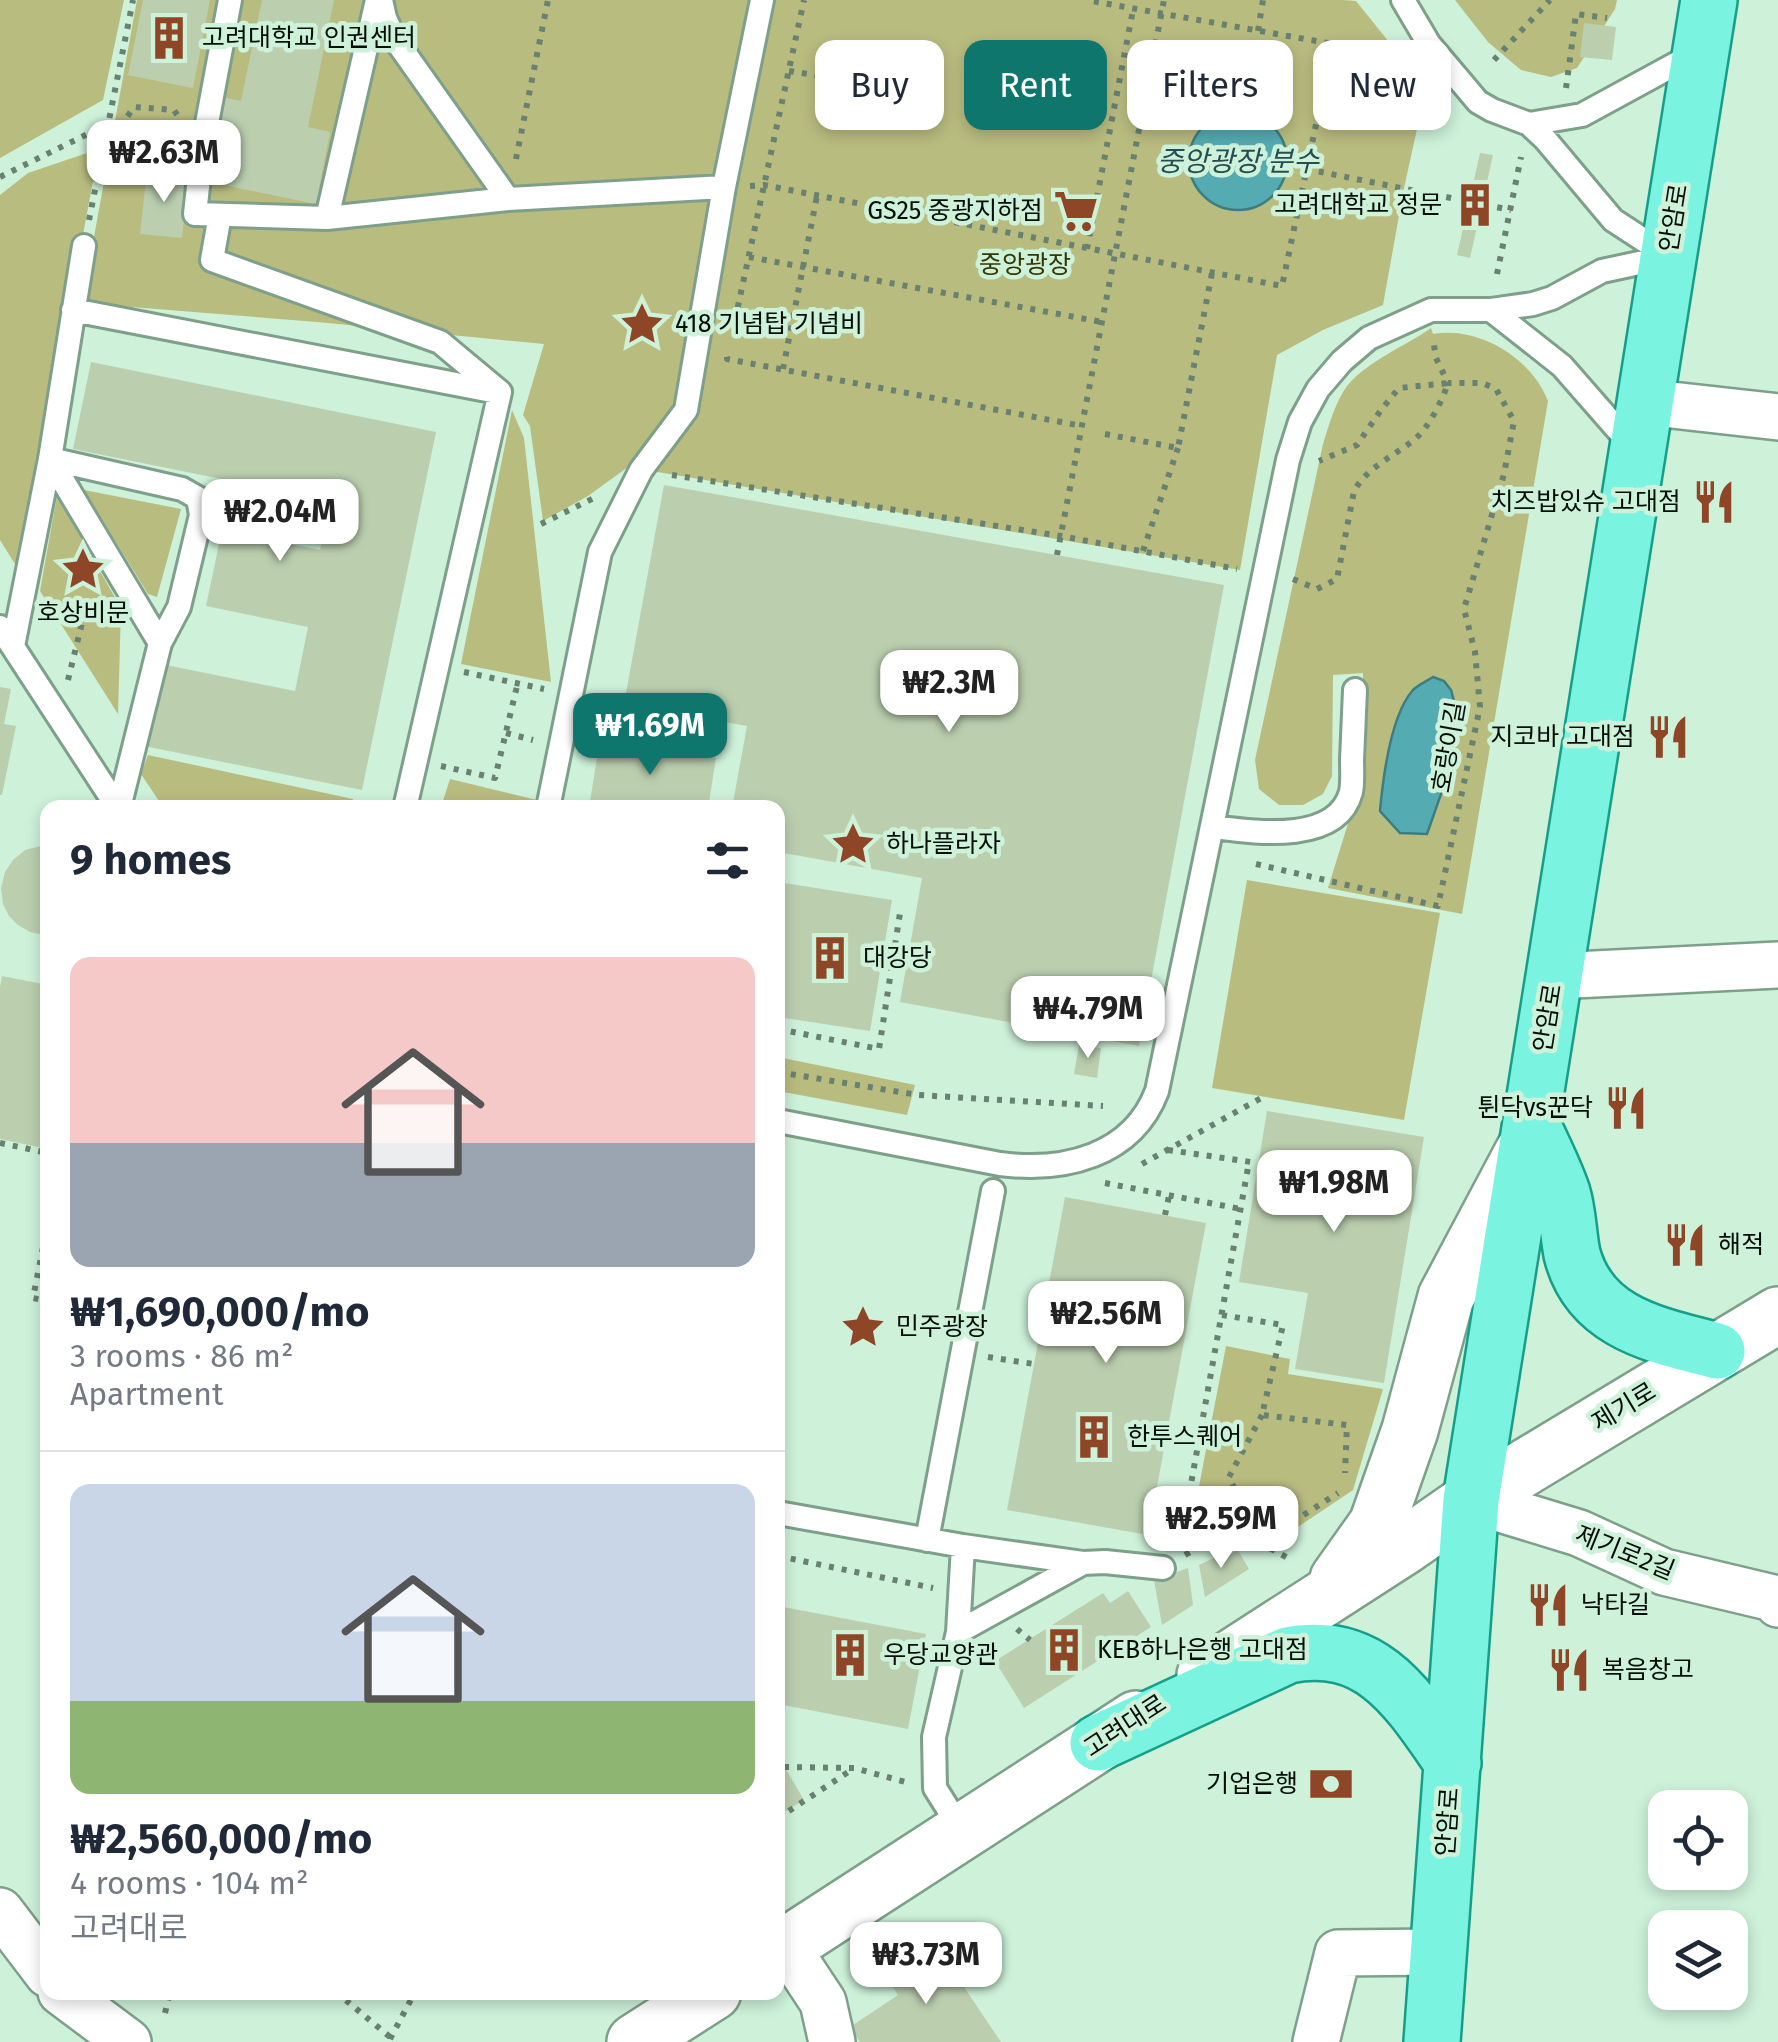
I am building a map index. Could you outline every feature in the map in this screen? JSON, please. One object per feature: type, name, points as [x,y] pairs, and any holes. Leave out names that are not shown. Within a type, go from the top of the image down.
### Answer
[{"type":"main road","name":"안암로","points":[[1432,2042],[1472,1500],[1705,25]]},
{"type":"main road","points":[[1529,1134],[1563,1195],[1573,1255],[1588,1291],[1632,1326],[1717,1351]]},
{"type":"main road","points":[[1325,1598],[1377,1524],[1410,1430],[1446,1297],[1529,1134]]},
{"type":"main road","name":"제기로","points":[[1472,1500],[1778,1316]]},
{"type":"main road","name":"고려대로","points":[[785,1947],[1472,1500]]},
{"type":"main road","points":[[1098,1743],[1288,1655],[1310,1650],[1361,1662],[1394,1685],[1452,1763]]},
{"type":"main road","points":[[635,2042],[701,2000]]},
{"type":"street","points":[[1641,427],[1778,417]]},
{"type":"street","points":[[1554,976],[1778,964]]},
{"type":"street","name":"제기로2길","points":[[1472,1500],[1579,1533],[1664,1572],[1774,1598],[1778,1604]]},
{"type":"street","points":[[0,1911],[40,1964]]},
{"type":"street","points":[[1316,2042],[1338,1952],[1439,1952]]},
{"type":"street","points":[[785,1953],[823,2002],[832,2042]]},
{"type":"street","points":[[72,2000],[128,2042]]},
{"type":"lane","points":[[230,0],[202,150],[195,214],[327,218],[508,199],[724,187]]},
{"type":"lane","points":[[379,0],[394,38],[508,199]]},
{"type":"lane","points":[[327,218],[379,0]]},
{"type":"lane","points":[[550,800],[600,552],[641,470],[686,410],[724,187],[762,0]]},
{"type":"lane","points":[[1403,0],[1430,44],[1478,102],[1529,124],[1614,220],[1668,256]]},
{"type":"lane","points":[[1529,124],[1582,115],[1705,25]]},
{"type":"lane","points":[[220,215],[212,260],[440,342],[500,392]]},
{"type":"lane","points":[[84,246],[50,459],[6,636],[114,800]]},
{"type":"lane","points":[[785,1122],[1028,1168],[1086,1158],[1134,1131],[1156,1091],[1288,460],[1300,422],[1318,389],[1369,338],[1431,310],[1490,310],[1533,304],[1552,298],[1602,270],[1668,256]]},
{"type":"lane","points":[[73,310],[500,392]]},
{"type":"lane","points":[[1490,310],[1641,427]]},
{"type":"lane","points":[[406,800],[500,392]]},
{"type":"lane","points":[[50,459],[182,489],[198,498],[201,515],[179,607],[160,644],[121,800]]},
{"type":"lane","points":[[50,459],[160,644]]},
{"type":"lane","points":[[1212,827],[1300,830],[1336,817],[1350,792],[1355,690]]},
{"type":"lane","points":[[927,1540],[993,1191]]},
{"type":"lane","points":[[785,1514],[963,1546],[1163,1568]]},
{"type":"lane","points":[[962,1831],[935,1788],[934,1737],[958,1632],[963,1546]]},
{"type":"lane","points":[[958,1632],[1082,1562]]},
{"type":"path","points":[[84,246],[132,0]]},
{"type":"path","points":[[508,199],[548,0]]},
{"type":"path","points":[[734,325],[804,0]]},
{"type":"path","points":[[764,186],[1282,286],[1333,44],[1086,0]]},
{"type":"path","points":[[1057,555],[1164,0]]},
{"type":"path","points":[[1258,31],[1263,0]]},
{"type":"path","points":[[1494,60],[1550,0]]},
{"type":"path","points":[[1087,249],[1133,10]]},
{"type":"path","points":[[1565,94],[1576,14],[1608,18]]},
{"type":"path","points":[[788,70],[815,75]]},
{"type":"path","points":[[104,150],[134,107],[174,110],[202,150]]},
{"type":"path","points":[[0,178],[109,123]]},
{"type":"path","points":[[1498,274],[1522,155]]},
{"type":"path","points":[[1306,169],[1511,210]]},
{"type":"path","points":[[783,370],[816,196]]},
{"type":"path","points":[[748,257],[1102,322]]},
{"type":"path","points":[[1143,551],[1178,448],[1212,273]]},
{"type":"path","points":[[1288,576],[1317,589],[1337,579],[1354,491],[1360,479],[1419,436],[1443,399],[1448,382],[1436,358],[1431,328]]},
{"type":"path","points":[[730,342],[726,359],[1082,426]]},
{"type":"path","name":"호랑이길","points":[[1240,860],[1438,906],[1480,708],[1475,652],[1464,609],[1504,474],[1514,422],[1496,389],[1482,383],[1448,382],[1399,388],[1357,445],[1322,461],[1288,460]]},
{"type":"path","points":[[1105,434],[1178,448]]},
{"type":"path","points":[[661,474],[1060,536],[1240,570]]},
{"type":"path","points":[[542,524],[587,503],[600,492]]},
{"type":"path","points":[[60,715],[82,623]]},
{"type":"path","points":[[458,671],[546,690]]},
{"type":"path","points":[[440,766],[495,778],[518,682]]},
{"type":"path","points":[[594,704],[707,722]]},
{"type":"path","points":[[506,732],[548,744]]},
{"type":"path","points":[[785,1030],[879,1049],[900,913]]},
{"type":"path","points":[[785,1073],[918,1094],[1103,1106]]},
{"type":"path","points":[[1136,1167],[1263,1097]]},
{"type":"path","points":[[0,1143],[40,1151]]},
{"type":"path","points":[[1167,1150],[1254,1163],[1241,1209],[1178,1560],[1209,1541],[1233,1536],[1260,1542],[1288,1558]]},
{"type":"path","points":[[1106,1184],[1121,1175]]},
{"type":"path","points":[[1089,1180],[1241,1209]]},
{"type":"path","points":[[1165,1216],[1169,1196]]},
{"type":"path","points":[[40,1260],[32,1298],[40,1300]]},
{"type":"path","points":[[1222,1315],[1283,1325],[1262,1415],[1229,1477],[1260,1542]]},
{"type":"path","points":[[1004,1358],[1034,1364]]},
{"type":"path","points":[[1260,1542],[1344,1489],[1348,1425],[1262,1415]]},
{"type":"path","points":[[785,1557],[940,1590]]},
{"type":"path","points":[[785,1767],[854,1768],[925,1787]]},
{"type":"path","points":[[785,1813],[854,1768]]},
{"type":"path","points":[[165,2013],[168,2000]]},
{"type":"path","points":[[346,2000],[393,2040],[411,2000]]},
{"type":"green space","points":[[0,0],[124,0],[103,100],[0,158]]},
{"type":"green space","name":"중앙광장","points":[[137,0],[1356,1],[1387,40],[1313,40],[1313,130],[1417,130],[1383,305],[1277,355],[1240,570],[628,467],[588,496],[543,521],[530,426],[523,415],[544,344],[82,303]]},
{"type":"green space","points":[[1455,0],[1617,0],[1577,68],[1551,77],[1521,70],[1488,42]]},
{"type":"green space","points":[[99,149],[20,572],[0,540],[0,195],[28,173]]},
{"type":"green space","points":[[1431,328],[1433,334],[1468,335],[1501,348],[1529,371],[1548,401],[1462,914],[1328,888],[1359,788],[1363,673],[1333,675],[1332,776],[1323,794],[1303,805],[1279,805],[1259,789],[1255,760],[1323,444],[1336,407],[1347,386],[1366,369]]},
{"type":"green space","points":[[512,410],[524,438],[551,682],[461,664]]},
{"type":"green space","points":[[84,490],[181,509],[157,597],[148,594]]},
{"type":"green space","points":[[57,496],[121,608],[118,714],[40,591]]},
{"type":"green space","points":[[148,755],[353,800],[158,800],[141,774]]},
{"type":"green space","points":[[450,779],[537,800],[443,800]]},
{"type":"green space","points":[[1247,880],[1440,913],[1404,1120],[1212,1088]]},
{"type":"green space","points":[[785,1058],[915,1085],[907,1115],[785,1092]]},
{"type":"green space","points":[[1226,1346],[1290,1359],[1288,1374],[1383,1389],[1353,1490],[1262,1551],[1237,1519],[1187,1549]]},
{"type":"water","name":"중앙광장 분수","points":[[1200,130],[1276,130],[1287,151],[1287,171],[1279,188],[1265,202],[1248,210],[1228,210],[1211,202],[1197,188],[1189,171],[1189,151]]},
{"type":"water","points":[[1433,677],[1444,681],[1454,701],[1453,760],[1427,834],[1400,833],[1380,811],[1389,748],[1405,701],[1415,688]]},
{"type":"building","name":"고려대학교 인권센터","points":[[143,0],[210,0],[193,88],[128,75]]},
{"type":"building","points":[[262,0],[334,0],[308,127],[330,132],[316,204],[204,181],[222,97],[241,101]]},
{"type":"building","points":[[1584,23],[1616,27],[1612,60],[1580,57]]},
{"type":"building","name":"고려대학교 정문","points":[[1480,153],[1493,155],[1470,258],[1457,255]]},
{"type":"building","points":[[147,171],[189,176],[182,238],[140,234]]},
{"type":"building","points":[[91,362],[436,432],[362,790],[144,746],[161,664],[295,691],[308,627],[206,606],[222,530],[320,550],[331,501],[73,449]]},
{"type":"building","points":[[664,485],[1224,585],[1139,1046],[900,1002],[922,878],[785,853],[785,800],[733,800],[747,726],[624,704]]},
{"type":"building","points":[[0,687],[11,689],[4,724],[16,726],[2,795],[0,795]]},
{"type":"building","points":[[600,739],[716,758],[709,800],[590,800]]},
{"type":"building","points":[[40,846],[40,934],[18,925],[3,904],[5,872],[25,850]]},
{"type":"building","name":"대강당","points":[[785,883],[892,900],[870,1031],[785,1018]]},
{"type":"building","points":[[2,976],[40,983],[40,1147],[0,1139]]},
{"type":"building","points":[[1079,1045],[1101,1048],[1097,1078],[1074,1074]]},
{"type":"building","points":[[1267,1111],[1424,1137],[1384,1383],[1295,1369],[1308,1293],[1239,1282]]},
{"type":"building","name":"한투스퀘어","points":[[1065,1197],[1206,1223],[1148,1535],[1007,1510]]},
{"type":"building","points":[[1238,1550],[1249,1569],[1205,1597],[1199,1565]]},
{"type":"building","points":[[1188,1568],[1193,1605],[1162,1625],[1154,1580]]},
{"type":"building","name":"KEB하나은행 고대점","points":[[1128,1591],[1151,1627],[1024,1708],[995,1661],[1103,1593],[1110,1603]]},
{"type":"building","name":"우당교양관","points":[[785,1607],[926,1634],[908,1729],[785,1705]]},
{"type":"building","points":[[785,1768],[804,1800],[785,1812]]},
{"type":"building","points":[[935,1944],[1001,2042],[860,2042],[850,2027],[898,1995],[886,1977]]},
{"type":"place","name":"고려대학교 인권센터","points":[[169,38]]},
{"type":"place","name":"고려대학교 정문","points":[[1475,205]]},
{"type":"place","name":"GS25 중광지하점","points":[[1076,211]]},
{"type":"place","name":"418 기념탑 기념비","points":[[642,324]]},
{"type":"place","name":"치즈밥있슈 고대점","points":[[1714,502]]},
{"type":"place","name":"호상비문","points":[[83,569]]},
{"type":"place","name":"지코바 고대점","points":[[1668,737]]},
{"type":"place","name":"하나플라자","points":[[853,844]]},
{"type":"place","name":"대강당","points":[[830,958]]},
{"type":"place","name":"튄닥vs꾼닥","points":[[1626,1108]]},
{"type":"place","name":"해적","points":[[1685,1245]]},
{"type":"place","name":"민주광장","points":[[863,1327]]},
{"type":"place","name":"한투스퀘어","points":[[1094,1437]]},
{"type":"place","name":"낙타길","points":[[1548,1605]]},
{"type":"place","name":"KEB하나은행 고대점","points":[[1064,1650]]},
{"type":"place","name":"우당교양관","points":[[850,1655]]},
{"type":"place","name":"복음창고","points":[[1569,1670]]},
{"type":"place","name":"기업은행","points":[[1331,1784]]}]
